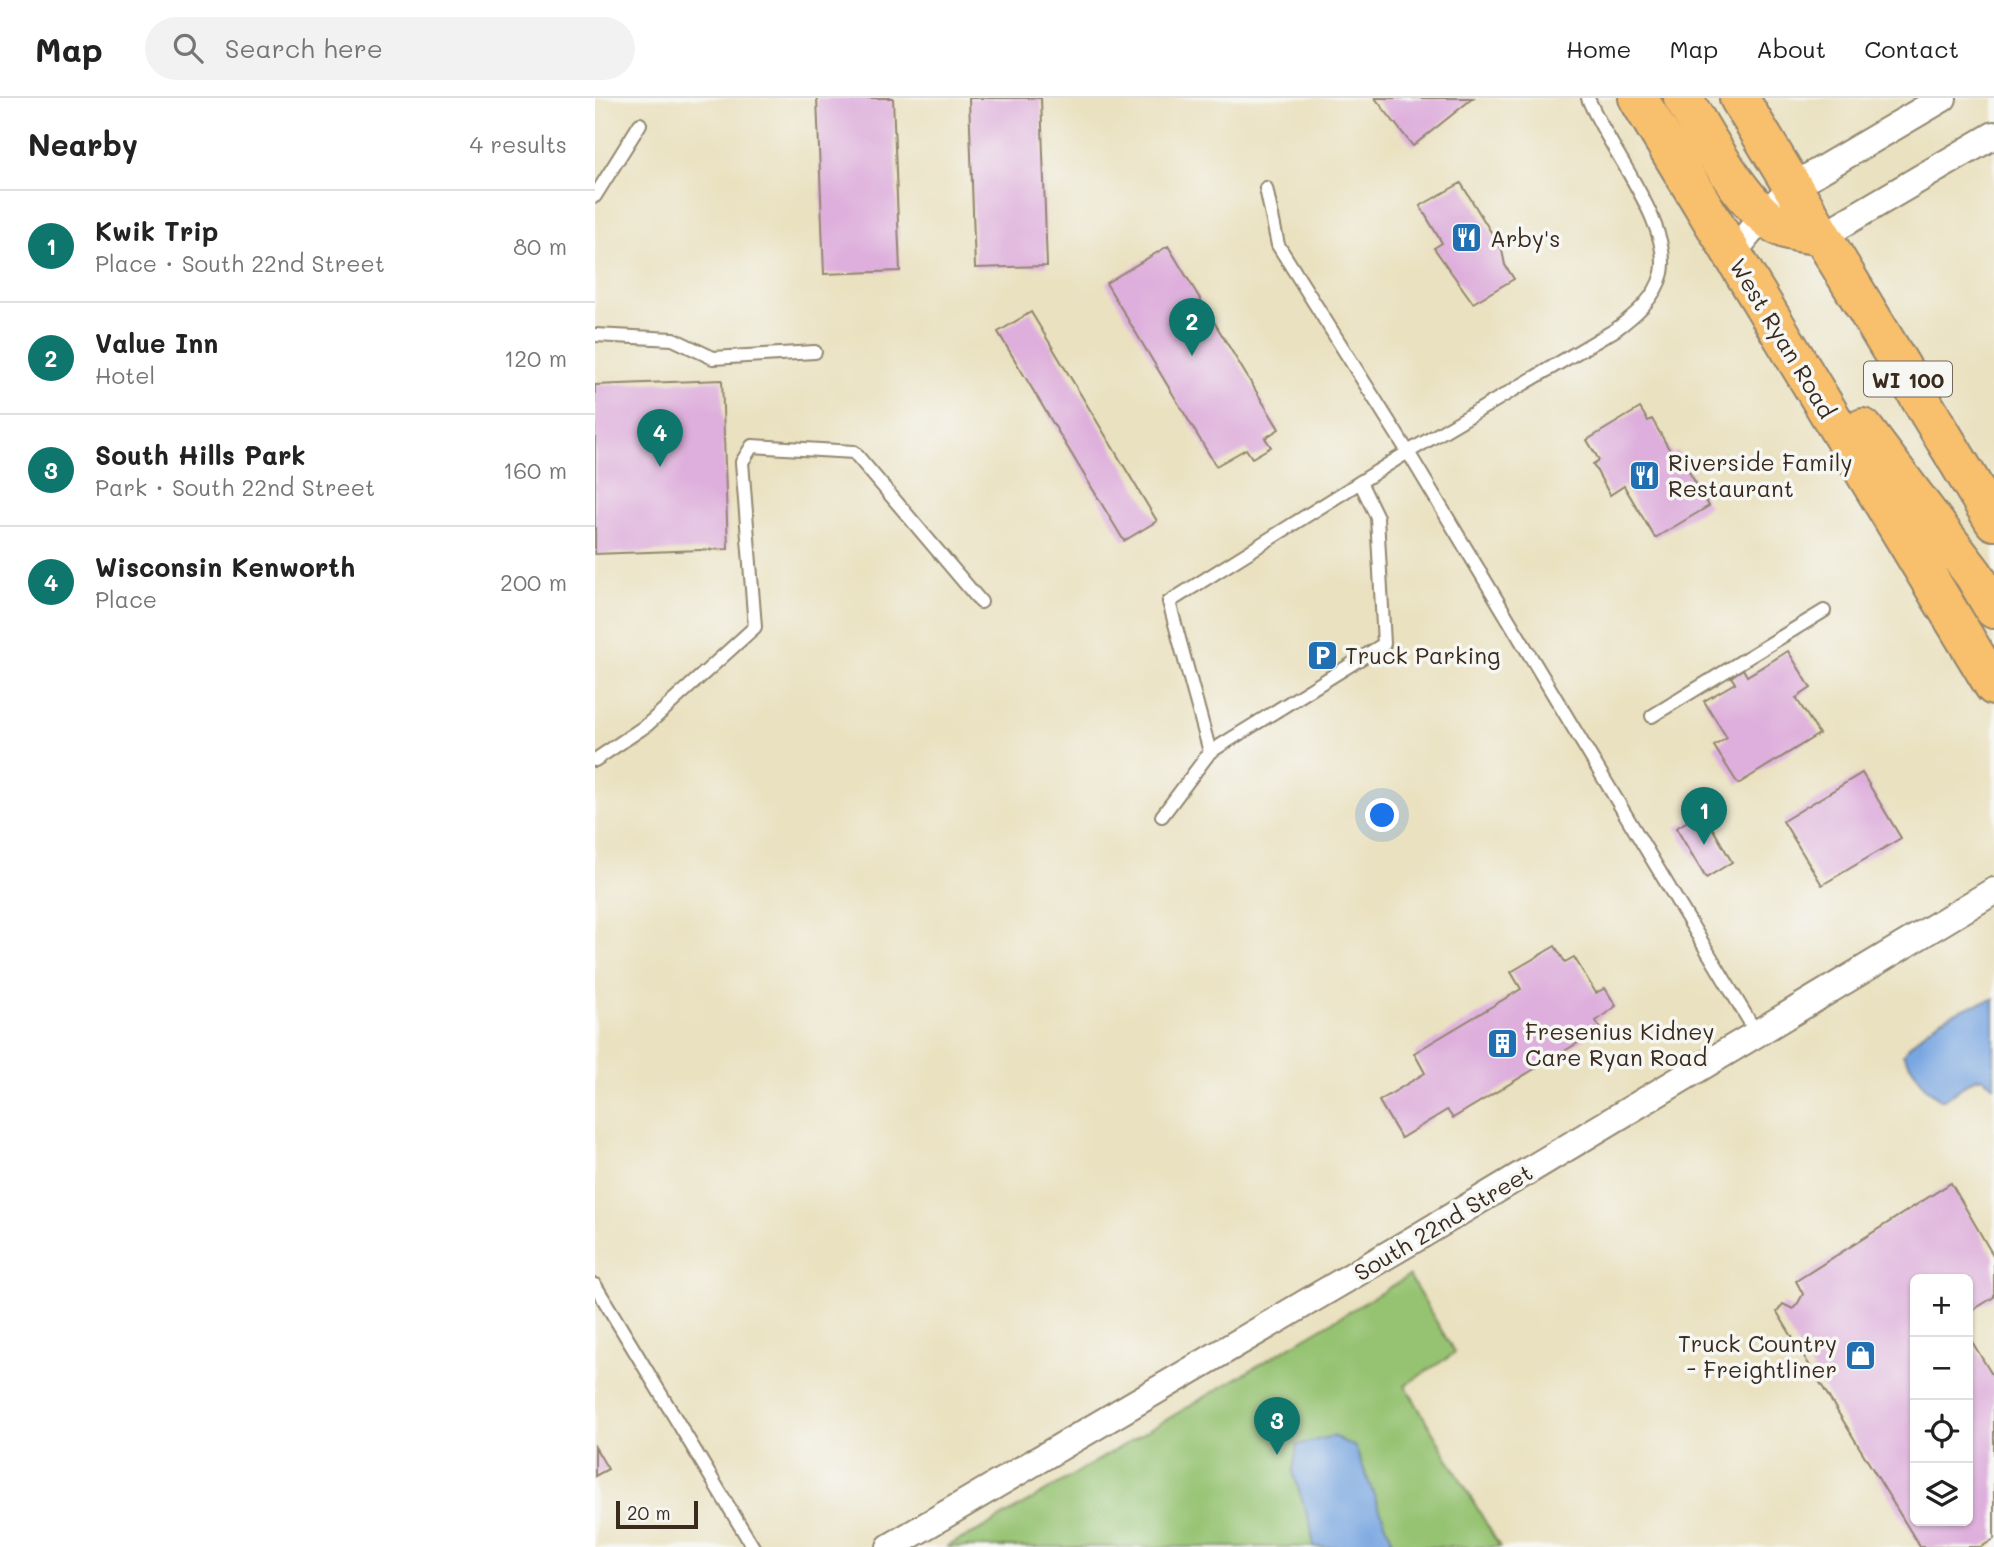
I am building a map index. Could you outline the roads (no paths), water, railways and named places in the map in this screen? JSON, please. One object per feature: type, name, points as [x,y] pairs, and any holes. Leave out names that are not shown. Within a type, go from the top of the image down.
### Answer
[{"type":"main road","name":"West Ryan Road","points":[[1638,98],[1994,686]]},
{"type":"main road","points":[[1683,98],[1723,164],[1763,216],[1784,229],[1822,236]]},
{"type":"main road","name":"WI 100","points":[[1739,98],[1994,521]]},
{"type":"main road","points":[[1809,381],[1859,423],[1974,575],[1994,609]]},
{"type":"street","points":[[1732,254],[1763,216],[1792,187],[1944,98]]},
{"type":"street","points":[[1822,236],[1994,135]]},
{"type":"street","name":"South 22nd Street","points":[[890,1547],[1758,1034],[1994,891]]},
{"type":"lane","points":[[1210,752],[1169,602],[1408,452],[1615,330],[1635,314],[1652,295],[1661,274],[1662,243],[1652,217],[1597,123],[1588,98]]},
{"type":"lane","points":[[595,196],[639,124]]},
{"type":"lane","points":[[1266,188],[1278,244],[1408,452],[1758,1034]]},
{"type":"lane","points":[[595,335],[673,340],[713,358],[815,352]]},
{"type":"lane","points":[[595,760],[647,725],[755,627],[742,462],[752,446],[854,453],[981,602]]},
{"type":"lane","points":[[1162,816],[1210,752],[1384,643],[1377,517],[1360,482]]},
{"type":"lane","points":[[1652,716],[1824,611]]},
{"type":"lane","points":[[595,1285],[753,1547]]},
{"type":"water","points":[[1994,999],[1994,1086],[1982,1077],[1941,1100],[1926,1088],[1903,1054],[1922,1034],[1955,1012]]},
{"type":"water","points":[[1333,1436],[1355,1447],[1391,1537],[1392,1547],[1314,1547],[1310,1523],[1293,1473],[1297,1445]]},
{"type":"place","name":"Arby's","points":[[1467,238]]},
{"type":"place","name":"Value Inn","points":[[1192,356]]},
{"type":"place","name":"Wisconsin Kenworth","points":[[660,467]]},
{"type":"place","name":"Riverside Family Restaurant","points":[[1645,475]]},
{"type":"place","name":"Truck Parking","points":[[1322,655]]},
{"type":"place","name":"Kwik Trip","points":[[1704,845]]},
{"type":"place","name":"Fresenius Kidney Care Ryan Road","points":[[1502,1044]]},
{"type":"place","name":"Truck Country - Freightliner","points":[[1860,1356]]},
{"type":"place","name":"South Hills Park","points":[[1277,1455]]}]
